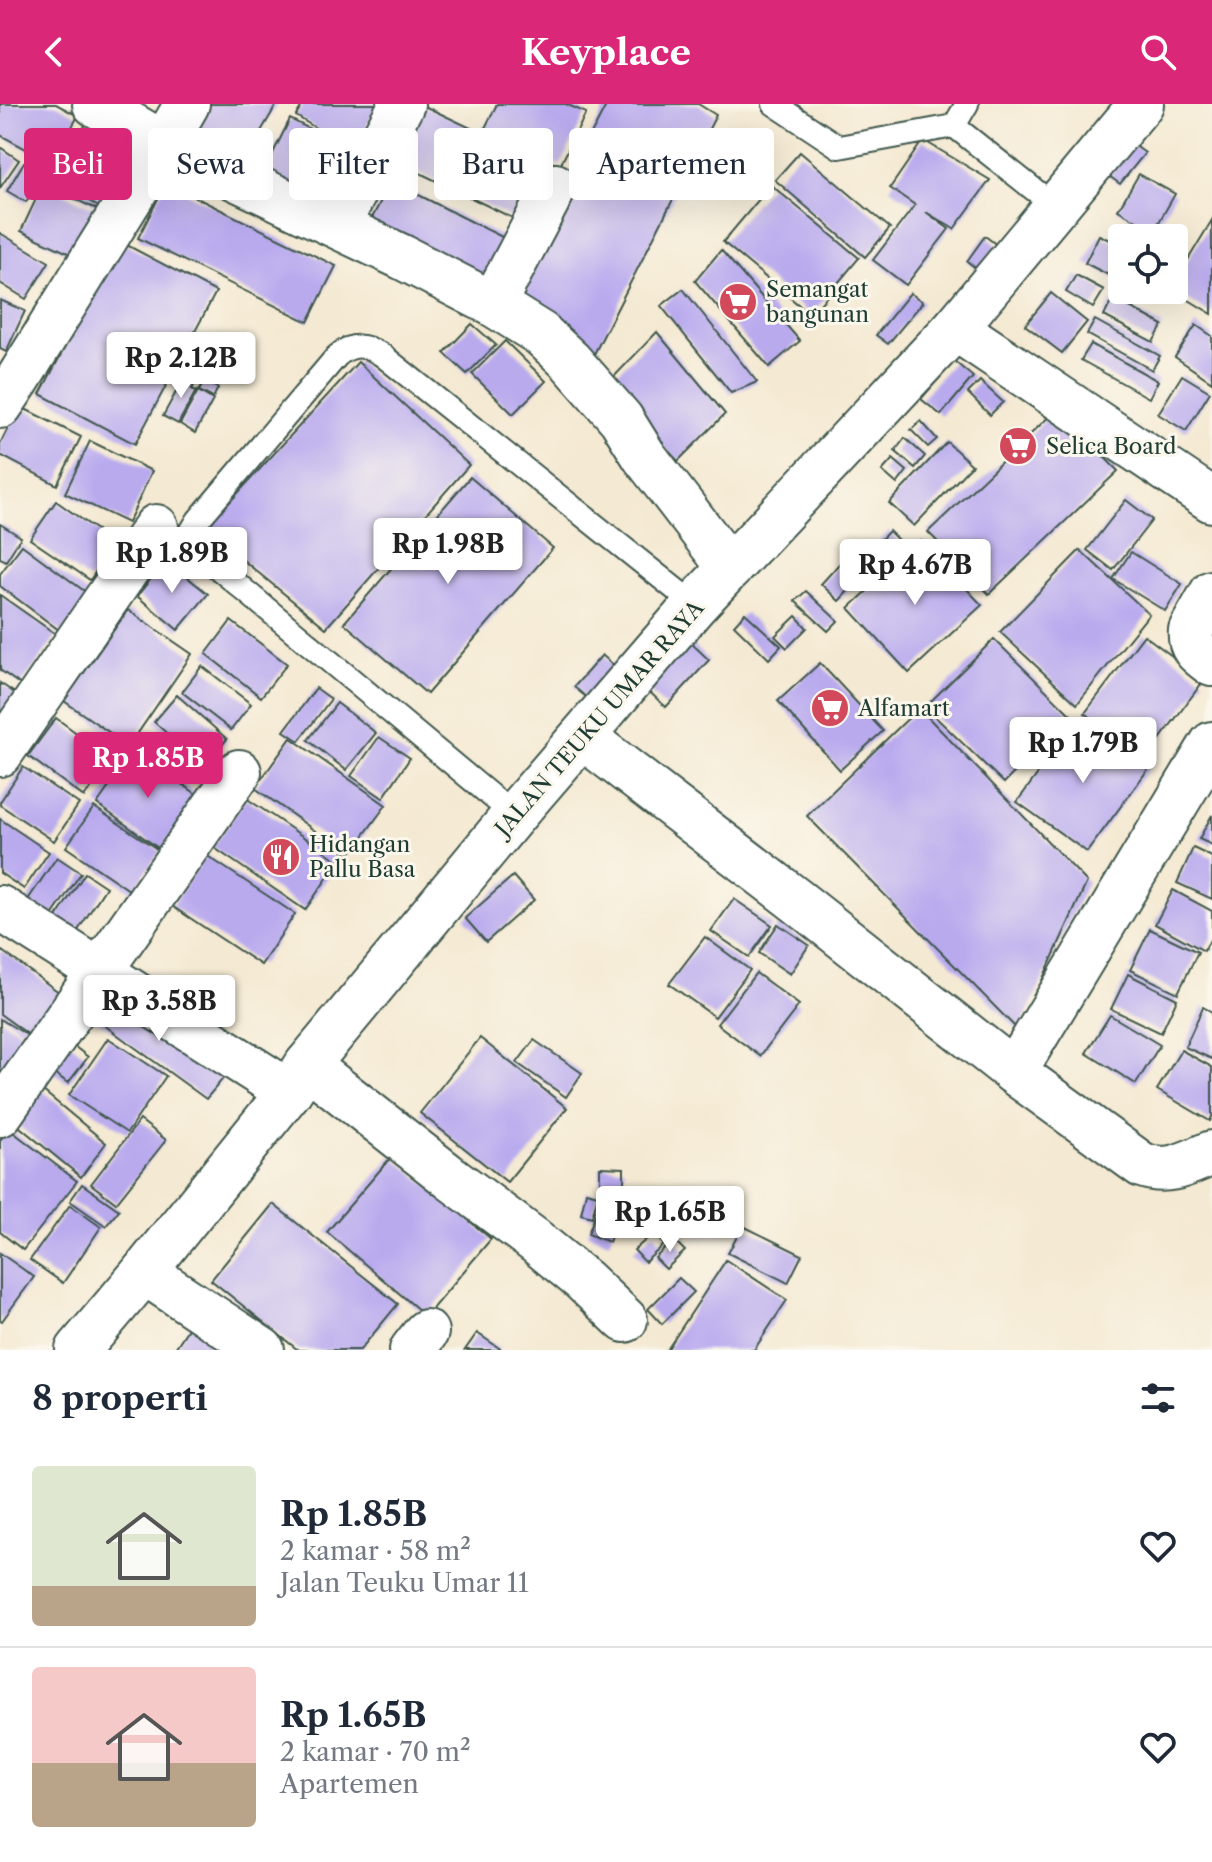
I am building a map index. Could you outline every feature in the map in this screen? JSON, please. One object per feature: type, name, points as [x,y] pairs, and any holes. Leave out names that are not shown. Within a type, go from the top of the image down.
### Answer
[{"type":"street","points":[[95,104],[148,135]]},
{"type":"street","points":[[173,128],[187,104]]},
{"type":"street","points":[[337,225],[402,104]]},
{"type":"street","name":"JALAN TEUKU UMAR RAYA","points":[[78,1350],[514,815],[695,605],[955,328],[1141,104]]},
{"type":"street","points":[[0,406],[148,170]]},
{"type":"street","points":[[493,304],[555,186]]},
{"type":"street","points":[[273,195],[493,304],[541,334],[570,361],[621,419],[644,456],[730,568]]},
{"type":"street","points":[[955,328],[1212,500]]},
{"type":"street","points":[[0,754],[156,527]]},
{"type":"street","points":[[1212,593],[1191,630],[1191,640],[1198,654],[1212,664]]},
{"type":"street","points":[[583,737],[1014,1072],[1142,1165],[1153,1170],[1166,1170],[1212,1153]]},
{"type":"street","points":[[1014,1072],[1212,744]]},
{"type":"street","points":[[0,1114],[239,772]]},
{"type":"street","points":[[0,908],[99,972],[298,1079],[451,1178],[534,1240],[625,1320]]},
{"type":"street","points":[[144,1272],[262,1350]]},
{"type":"lane","points":[[774,104],[839,147],[954,126],[1056,207]]},
{"type":"lane","points":[[954,126],[967,104]]},
{"type":"lane","points":[[514,815],[189,544],[190,533],[198,520],[337,356],[345,349],[361,346],[382,355],[695,605]]},
{"type":"building","points":[[0,104],[56,104],[78,116],[71,128],[24,128],[24,148],[0,135]]},
{"type":"building","points":[[196,104],[277,104],[263,128],[182,128]]},
{"type":"building","points":[[303,104],[377,104],[366,128],[316,128],[296,116]]},
{"type":"building","points":[[420,104],[471,128],[434,128],[434,180],[418,172],[418,128],[408,128]]},
{"type":"building","points":[[497,104],[566,104],[586,113],[579,128],[569,128],[569,148],[560,166],[553,163],[553,128],[485,128]]},
{"type":"building","points":[[607,104],[698,104],[716,115],[709,128],[594,128]]},
{"type":"building","points":[[290,119],[308,128],[289,128],[289,193],[273,185],[273,153]]},
{"type":"building","points":[[87,122],[97,128],[84,128]]},
{"type":"building","points":[[923,140],[990,180],[954,229],[926,212],[949,229],[906,285],[873,260],[915,205],[890,188]]},
{"type":"building","points":[[1134,145],[1145,153],[1120,184],[1109,176]]},
{"type":"building","points":[[0,147],[19,160],[0,188]]},
{"type":"building","points":[[132,149],[148,161],[132,189]]},
{"type":"building","points":[[800,152],[890,228],[865,257],[775,180]]},
{"type":"building","points":[[24,162],[26,202],[7,191]]},
{"type":"building","points":[[1139,174],[1175,194],[1158,224],[1142,224],[1118,210]]},
{"type":"building","points":[[569,176],[569,200],[673,200],[594,354],[503,301]]},
{"type":"building","points":[[774,187],[859,258],[811,315],[723,242],[758,200],[774,200]]},
{"type":"building","points":[[418,195],[512,242],[491,282],[370,222],[381,200],[418,200]]},
{"type":"building","points":[[36,200],[77,200],[107,214],[85,261],[21,231]]},
{"type":"building","points":[[87,200],[126,200],[116,217]]},
{"type":"building","points":[[157,200],[201,200],[336,266],[308,322],[138,238]]},
{"type":"building","points":[[305,200],[333,200],[328,211]]},
{"type":"building","points":[[476,200],[537,200],[525,224]]},
{"type":"building","points":[[1212,220],[1212,314],[1188,299],[1188,260]]},
{"type":"building","points":[[0,233],[49,262],[26,299],[0,283]]},
{"type":"building","points":[[1099,235],[1108,239],[1108,275],[1085,263]]},
{"type":"building","points":[[985,236],[997,245],[979,271],[967,261]]},
{"type":"building","points":[[121,242],[216,292],[135,444],[40,394]]},
{"type":"building","points":[[721,250],[800,341],[769,367],[695,281]]},
{"type":"building","points":[[1076,275],[1104,290],[1093,308],[1066,292]]},
{"type":"building","points":[[683,289],[757,382],[731,393],[661,306]]},
{"type":"building","points":[[910,293],[923,302],[888,344],[876,335]]},
{"type":"building","points":[[1051,293],[1087,322],[1062,353],[1025,325]]},
{"type":"building","points":[[0,300],[25,311],[6,352],[0,349]]},
{"type":"building","points":[[1110,304],[1124,304],[1163,325],[1153,342],[1104,316]]},
{"type":"building","points":[[1095,320],[1160,356],[1152,370],[1087,334]]},
{"type":"building","points":[[472,324],[496,345],[467,374],[444,353]]},
{"type":"building","points":[[1196,325],[1212,336],[1212,382],[1175,357]]},
{"type":"building","points":[[657,332],[725,414],[678,461],[605,386]]},
{"type":"building","points":[[505,341],[546,381],[513,414],[472,374]]},
{"type":"building","points":[[1091,344],[1158,381],[1149,398],[1081,360]]},
{"type":"building","points":[[954,361],[973,377],[941,415],[921,399]]},
{"type":"building","points":[[358,362],[469,465],[326,628],[205,529]]},
{"type":"building","points":[[186,373],[197,380],[192,389],[196,391],[178,424],[163,416],[181,383],[189,386],[181,381]]},
{"type":"building","points":[[1182,375],[1210,392],[1186,431],[1158,414]]},
{"type":"building","points":[[204,381],[218,388],[213,398],[199,391]]},
{"type":"building","points":[[980,381],[1003,402],[990,415],[968,393]]},
{"type":"building","points":[[198,391],[213,400],[195,433],[180,424]]},
{"type":"building","points":[[19,406],[81,437],[57,485],[0,455],[0,444]]},
{"type":"building","points":[[1057,409],[1118,471],[989,594],[928,532]]},
{"type":"building","points":[[921,421],[937,439],[928,447],[911,430]]},
{"type":"building","points":[[905,438],[925,456],[915,468],[895,451]]},
{"type":"building","points":[[90,441],[152,471],[128,523],[65,493]]},
{"type":"building","points":[[947,442],[972,465],[914,526],[889,503]]},
{"type":"building","points":[[893,459],[907,471],[897,484],[882,471]]},
{"type":"building","points":[[470,477],[553,548],[427,694],[344,623]]},
{"type":"building","points":[[1126,500],[1152,520],[1113,570],[1087,550]]},
{"type":"building","points":[[56,501],[115,543],[90,580],[30,539]]},
{"type":"building","points":[[0,524],[21,537],[6,561],[0,558]]},
{"type":"building","points":[[889,531],[898,540],[878,562],[868,553]]},
{"type":"building","points":[[921,541],[982,605],[909,673],[849,608]]},
{"type":"building","points":[[22,545],[91,596],[63,633],[0,586],[0,574]]},
{"type":"building","points":[[1080,550],[1149,614],[1077,704],[1000,632]]},
{"type":"building","points":[[1131,552],[1182,584],[1165,611],[1113,579]]},
{"type":"building","points":[[166,560],[208,594],[178,630],[137,596]]},
{"type":"building","points":[[840,563],[859,579],[839,601],[821,584]]},
{"type":"building","points":[[806,591],[838,621],[828,631],[795,601]]},
{"type":"building","points":[[0,595],[57,635],[21,685],[0,670]]},
{"type":"building","points":[[128,610],[192,654],[129,746],[64,701]]},
{"type":"building","points":[[745,613],[781,646],[769,659],[734,625]]},
{"type":"building","points":[[796,616],[807,628],[787,648],[775,636]]},
{"type":"building","points":[[231,621],[287,664],[261,697],[206,654]]},
{"type":"building","points":[[1144,635],[1204,680],[1146,758],[1085,713]]},
{"type":"building","points":[[994,639],[1071,715],[1004,783],[925,707]]},
{"type":"building","points":[[688,640],[709,660],[666,707],[644,687]]},
{"type":"building","points":[[602,655],[618,669],[591,701],[574,687]]},
{"type":"building","points":[[820,663],[883,731],[840,770],[778,701]]},
{"type":"building","points":[[202,666],[251,704],[231,730],[182,692]]},
{"type":"building","points":[[0,683],[16,694],[0,717]]},
{"type":"building","points":[[316,688],[331,699],[299,741],[284,731]]},
{"type":"building","points":[[177,695],[227,739],[204,766],[154,722]]},
{"type":"building","points":[[337,703],[376,733],[346,770],[308,740]]},
{"type":"building","points":[[919,708],[1087,882],[1019,1031],[807,816]]},
{"type":"building","points":[[56,718],[112,759],[84,797],[28,756]]},
{"type":"building","points":[[1079,718],[1149,768],[1087,852],[1017,802]]},
{"type":"building","points":[[379,737],[410,758],[383,798],[351,776]]},
{"type":"building","points":[[291,738],[386,805],[349,855],[255,788]]},
{"type":"building","points":[[135,750],[199,796],[161,850],[97,804]]},
{"type":"building","points":[[23,767],[79,804],[54,841],[0,805]]},
{"type":"building","points":[[246,798],[339,861],[305,910],[213,847]]},
{"type":"building","points":[[94,807],[160,851],[132,892],[66,847]]},
{"type":"building","points":[[1212,815],[1212,845],[1199,839]]},
{"type":"building","points":[[0,819],[49,852],[24,889],[0,873]]},
{"type":"building","points":[[1193,848],[1212,857],[1212,899],[1177,883]]},
{"type":"building","points":[[206,855],[295,914],[261,965],[172,906]]},
{"type":"building","points":[[57,857],[81,873],[49,920],[25,904]]},
{"type":"building","points":[[85,873],[106,887],[75,935],[54,921]]},
{"type":"building","points":[[513,876],[534,900],[486,942],[465,918]]},
{"type":"building","points":[[1173,890],[1212,911],[1212,936],[1204,951],[1155,924]]},
{"type":"building","points":[[734,899],[772,925],[749,957],[711,931]]},
{"type":"building","points":[[778,924],[809,945],[790,974],[759,953]]},
{"type":"building","points":[[1150,929],[1198,952],[1178,993],[1130,970]]},
{"type":"building","points":[[705,937],[750,970],[715,1017],[669,984]]},
{"type":"building","points":[[2,951],[67,998],[36,1040],[0,1014]]},
{"type":"building","points":[[756,973],[799,1005],[760,1056],[717,1024]]},
{"type":"building","points":[[1128,974],[1177,999],[1161,1033],[1111,1009]]},
{"type":"building","points":[[114,987],[227,1074],[206,1099],[93,1017]]},
{"type":"building","points":[[1203,1007],[1212,1012],[1212,1059],[1185,1047]]},
{"type":"building","points":[[1110,1015],[1160,1045],[1136,1084],[1086,1053]]},
{"type":"building","points":[[0,1019],[32,1038],[0,1083]]},
{"type":"building","points":[[108,1038],[166,1076],[127,1133],[69,1095]]},
{"type":"building","points":[[480,1038],[567,1108],[507,1182],[420,1113]]},
{"type":"building","points":[[534,1040],[582,1073],[566,1097],[517,1063]]},
{"type":"building","points":[[70,1043],[88,1057],[68,1083],[49,1069]]},
{"type":"building","points":[[1181,1050],[1212,1067],[1210,1121],[1157,1090]]},
{"type":"building","points":[[42,1090],[106,1143],[81,1177],[15,1123]]},
{"type":"building","points":[[140,1120],[166,1140],[116,1203],[91,1184]]},
{"type":"building","points":[[9,1129],[77,1181],[23,1250],[0,1232],[0,1140]]},
{"type":"building","points":[[392,1156],[491,1239],[426,1316],[327,1232]]},
{"type":"building","points":[[600,1167],[624,1168],[624,1185],[600,1185]]},
{"type":"building","points":[[82,1184],[119,1210],[106,1226],[70,1201]]},
{"type":"building","points":[[586,1192],[598,1195],[592,1217],[581,1214]]},
{"type":"building","points":[[601,1199],[622,1207],[609,1242],[588,1234]]},
{"type":"building","points":[[273,1204],[398,1304],[360,1350],[298,1350],[211,1280]]},
{"type":"building","points":[[70,1205],[101,1227],[63,1283],[30,1260]]},
{"type":"building","points":[[743,1226],[802,1255],[788,1283],[728,1253]]},
{"type":"building","points":[[654,1233],[664,1245],[645,1262],[634,1250]]},
{"type":"building","points":[[674,1240],[685,1251],[666,1269],[655,1258]]},
{"type":"building","points":[[0,1253],[34,1277],[2,1321],[0,1320]]},
{"type":"building","points":[[726,1260],[787,1300],[754,1350],[667,1350]]},
{"type":"building","points":[[679,1278],[694,1292],[662,1324],[648,1309]]},
{"type":"building","points":[[195,1318],[244,1350],[174,1350]]},
{"type":"building","points":[[477,1333],[502,1350],[465,1350]]},
{"type":"place","name":"Semangat bangunan","points":[[738,302]]},
{"type":"place","name":"Selica Board","points":[[1018,446]]},
{"type":"place","name":"Alfamart","points":[[830,708]]},
{"type":"place","name":"Hidangan Pallu Basa","points":[[281,857]]}]
